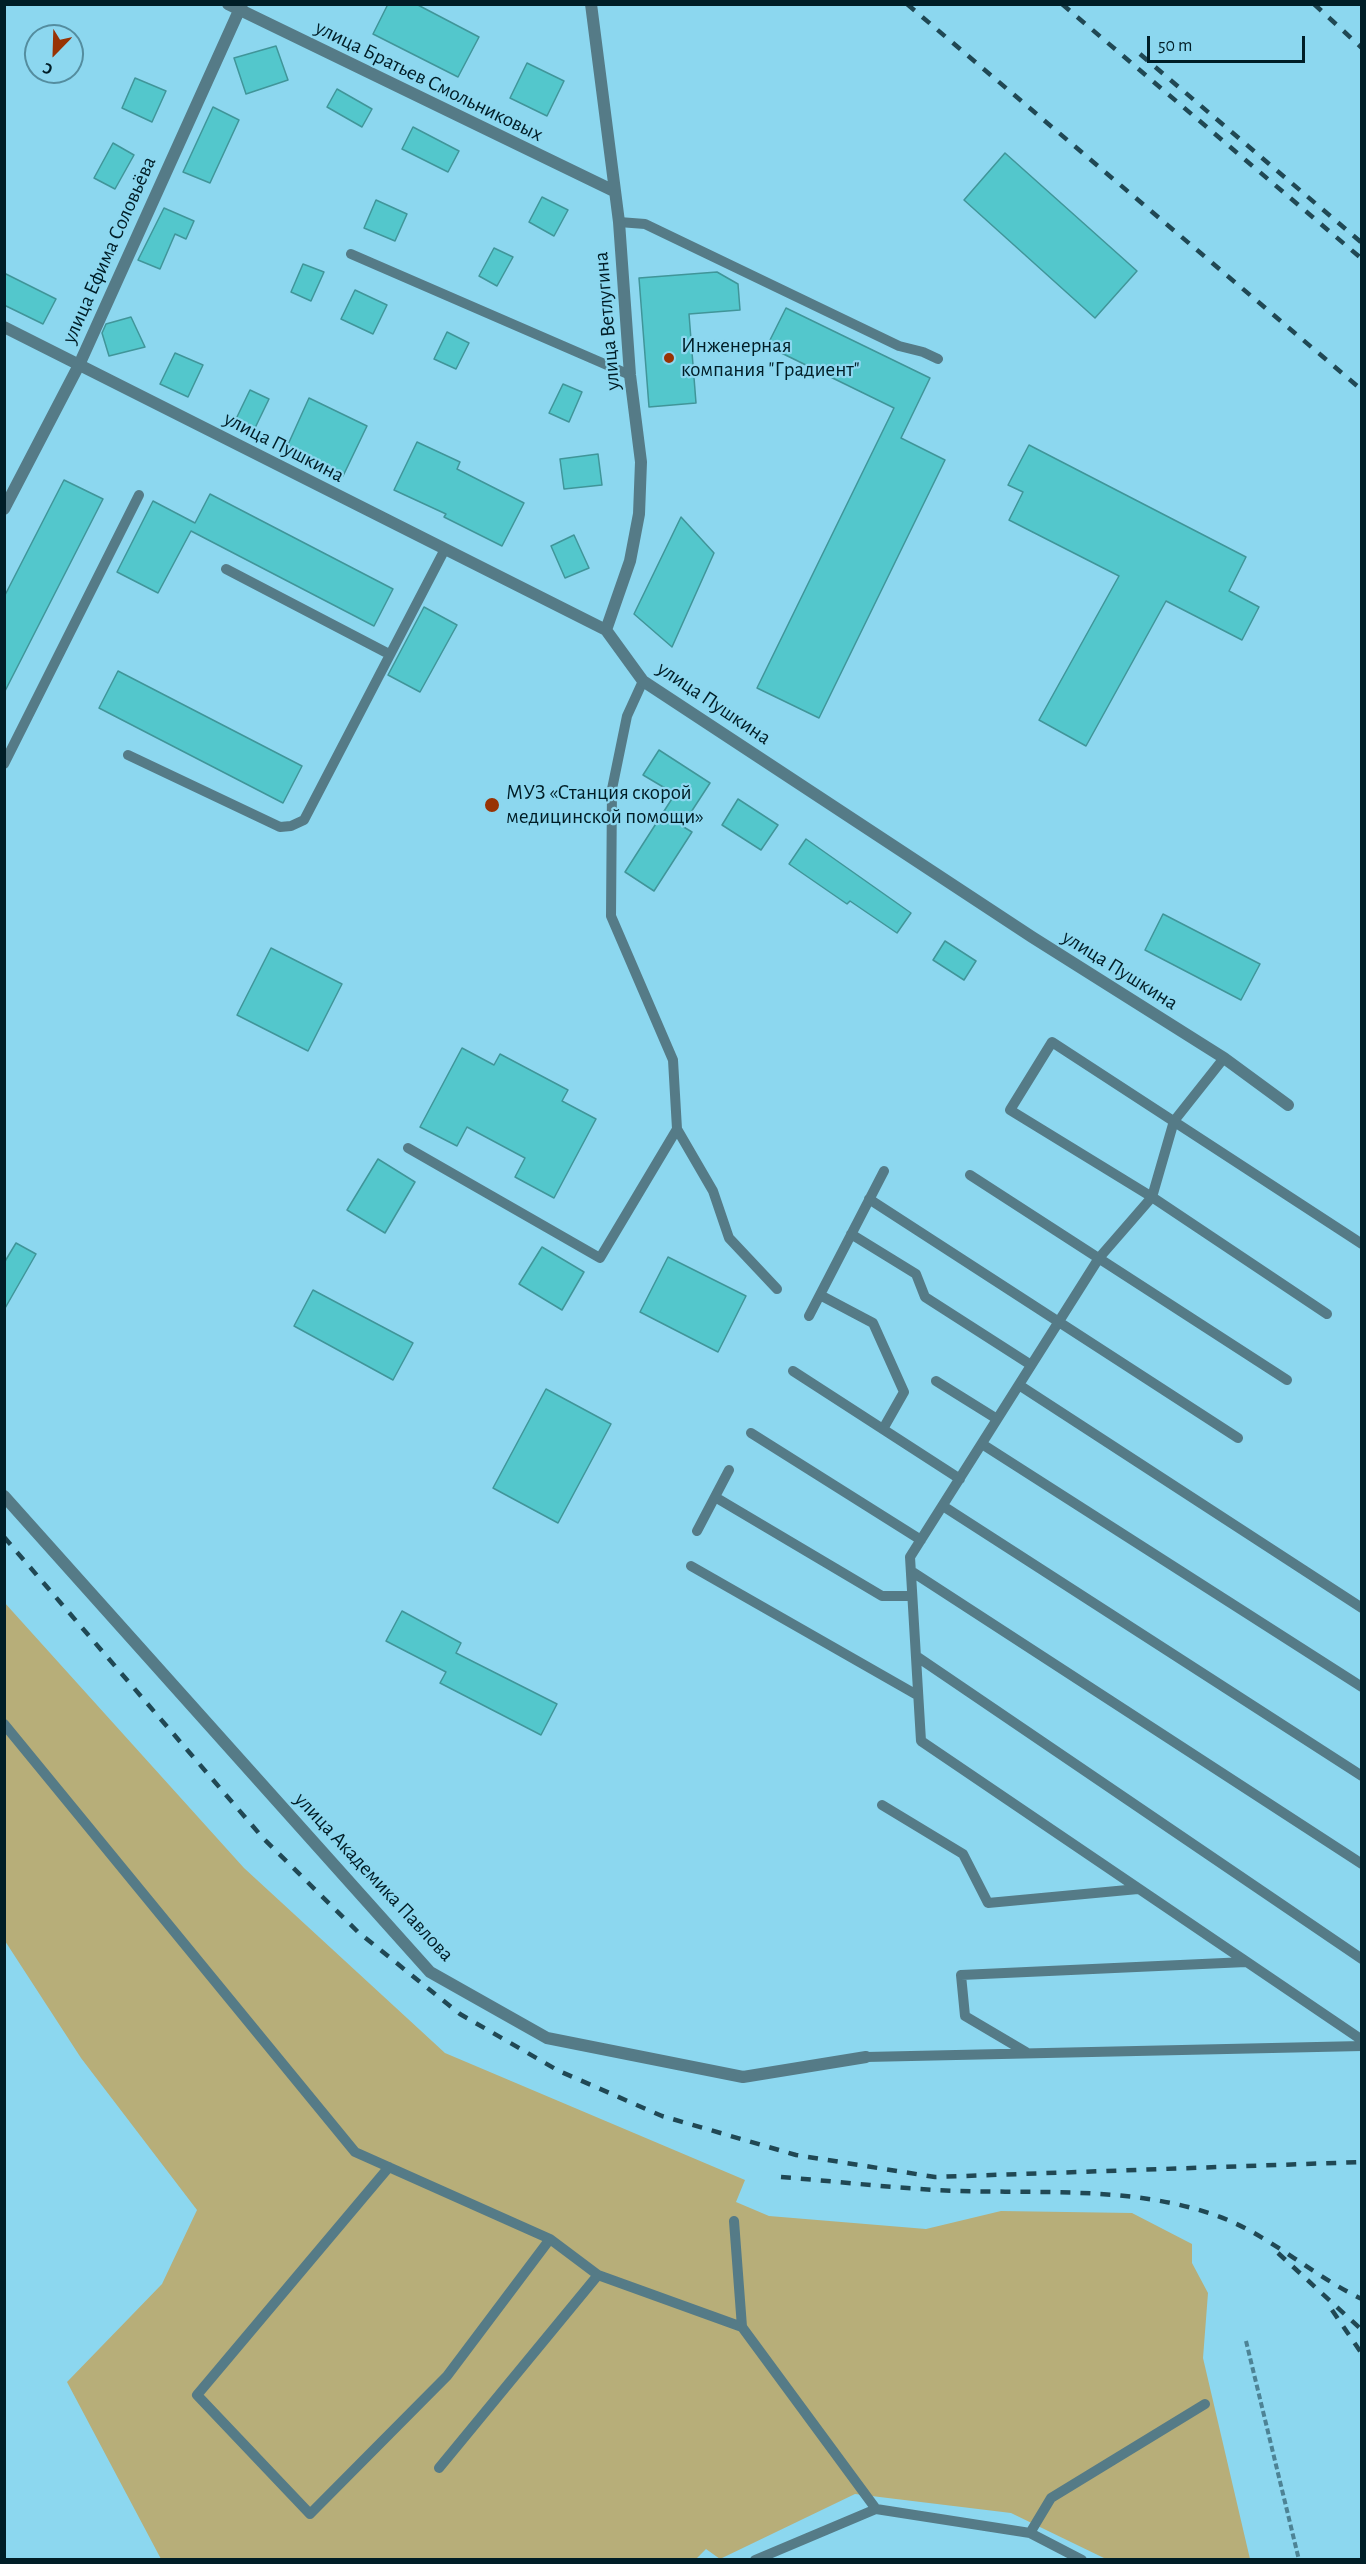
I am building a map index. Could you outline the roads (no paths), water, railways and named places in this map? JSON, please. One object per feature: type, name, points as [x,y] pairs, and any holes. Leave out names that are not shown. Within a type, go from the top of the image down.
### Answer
[{"type":"street","name":"улица Ветлугина","points":[[591,4],[619,222],[630,375],[641,462],[639,514],[630,561],[606,630]]},
{"type":"street","name":"улица Братьев Смольниковых","points":[[236,6],[614,191]]},
{"type":"street","name":"улица Ефима Соловьёва","points":[[4,508],[79,364],[236,6]]},
{"type":"street","name":"улица Пушкина","points":[[4,327],[444,551],[606,630],[644,681],[1032,937],[1224,1058],[1288,1105]]},
{"type":"street","name":"улица Академика Павлова","points":[[4,1496],[430,1971],[547,2038],[743,2078],[866,2057]]},
{"type":"lane","points":[[619,222],[645,224],[899,346],[939,359]]},
{"type":"lane","points":[[351,254],[630,375]]},
{"type":"lane","points":[[4,764],[140,495]]},
{"type":"lane","points":[[128,755],[280,827],[291,826],[304,820],[444,551]]},
{"type":"lane","points":[[226,569],[389,654]]},
{"type":"lane","points":[[644,681],[627,716],[612,789],[611,916],[673,1060],[676,1129],[713,1191],[729,1238],[777,1289]]},
{"type":"lane","points":[[1327,1314],[1152,1197],[1010,1110],[1052,1042],[1362,1244]]},
{"type":"lane","points":[[1224,1058],[1174,1121],[1152,1197],[1099,1258],[910,1557],[921,1741],[1362,2040]]},
{"type":"lane","points":[[408,1148],[600,1258],[676,1129]]},
{"type":"lane","points":[[809,1316],[884,1171]]},
{"type":"lane","points":[[970,1175],[1287,1380]]},
{"type":"lane","points":[[869,1199],[1238,1438]]},
{"type":"lane","points":[[851,1234],[916,1274],[925,1297],[1031,1365]]},
{"type":"lane","points":[[820,1295],[873,1323],[904,1392],[883,1429]]},
{"type":"lane","points":[[793,1371],[960,1479]]},
{"type":"lane","points":[[936,1381],[997,1419]]},
{"type":"lane","points":[[1019,1385],[1362,1608]]},
{"type":"lane","points":[[751,1433],[921,1540]]},
{"type":"lane","points":[[982,1444],[1362,1687]]},
{"type":"lane","points":[[697,1531],[729,1470]]},
{"type":"lane","points":[[715,1497],[882,1596],[912,1596]]},
{"type":"lane","points":[[943,1506],[1362,1776]]},
{"type":"lane","points":[[691,1566],[917,1695]]},
{"type":"lane","points":[[911,1571],[1362,1864]]},
{"type":"lane","points":[[916,1656],[1362,1959]]},
{"type":"lane","points":[[4,1724],[355,2152],[550,2239],[598,2275],[742,2327]]},
{"type":"lane","points":[[882,1805],[963,1854],[987,1903],[1138,1889]]},
{"type":"lane","points":[[1027,2053],[964,2016],[961,1974],[1247,1962]]},
{"type":"lane","points":[[866,2057],[1362,2046]]},
{"type":"lane","points":[[389,2167],[197,2395],[310,2514],[447,2376],[550,2239]]},
{"type":"lane","points":[[734,2221],[742,2327],[876,2509]]},
{"type":"lane","points":[[440,2468],[598,2275]]},
{"type":"lane","points":[[1030,2533],[1051,2498],[1205,2404]]},
{"type":"lane","points":[[755,2559],[876,2509],[1030,2533],[1082,2559]]},
{"type":"railway","points":[[907,4],[1362,390]]},
{"type":"railway","points":[[1062,4],[1362,259]]},
{"type":"railway","points":[[1314,4],[1362,48]]},
{"type":"railway","points":[[1140,54],[1362,243]]},
{"type":"railway","points":[[4,1537],[263,1838],[358,1932],[460,2014],[559,2071],[662,2116],[796,2155],[935,2177],[1362,2162]]},
{"type":"railway","points":[[781,2177],[935,2190],[1112,2195],[1181,2205],[1235,2223],[1362,2299]]},
{"type":"railway","points":[[1278,2253],[1362,2330]]},
{"type":"railway","points":[[1332,2310],[1362,2354]]},
{"type":"place","name":"Инженерная компания \"Градиент\"","points":[[669,358]]},
{"type":"place","name":"МУЗ «Станция скорой медицинской помощи»","points":[[492,805]]}]
